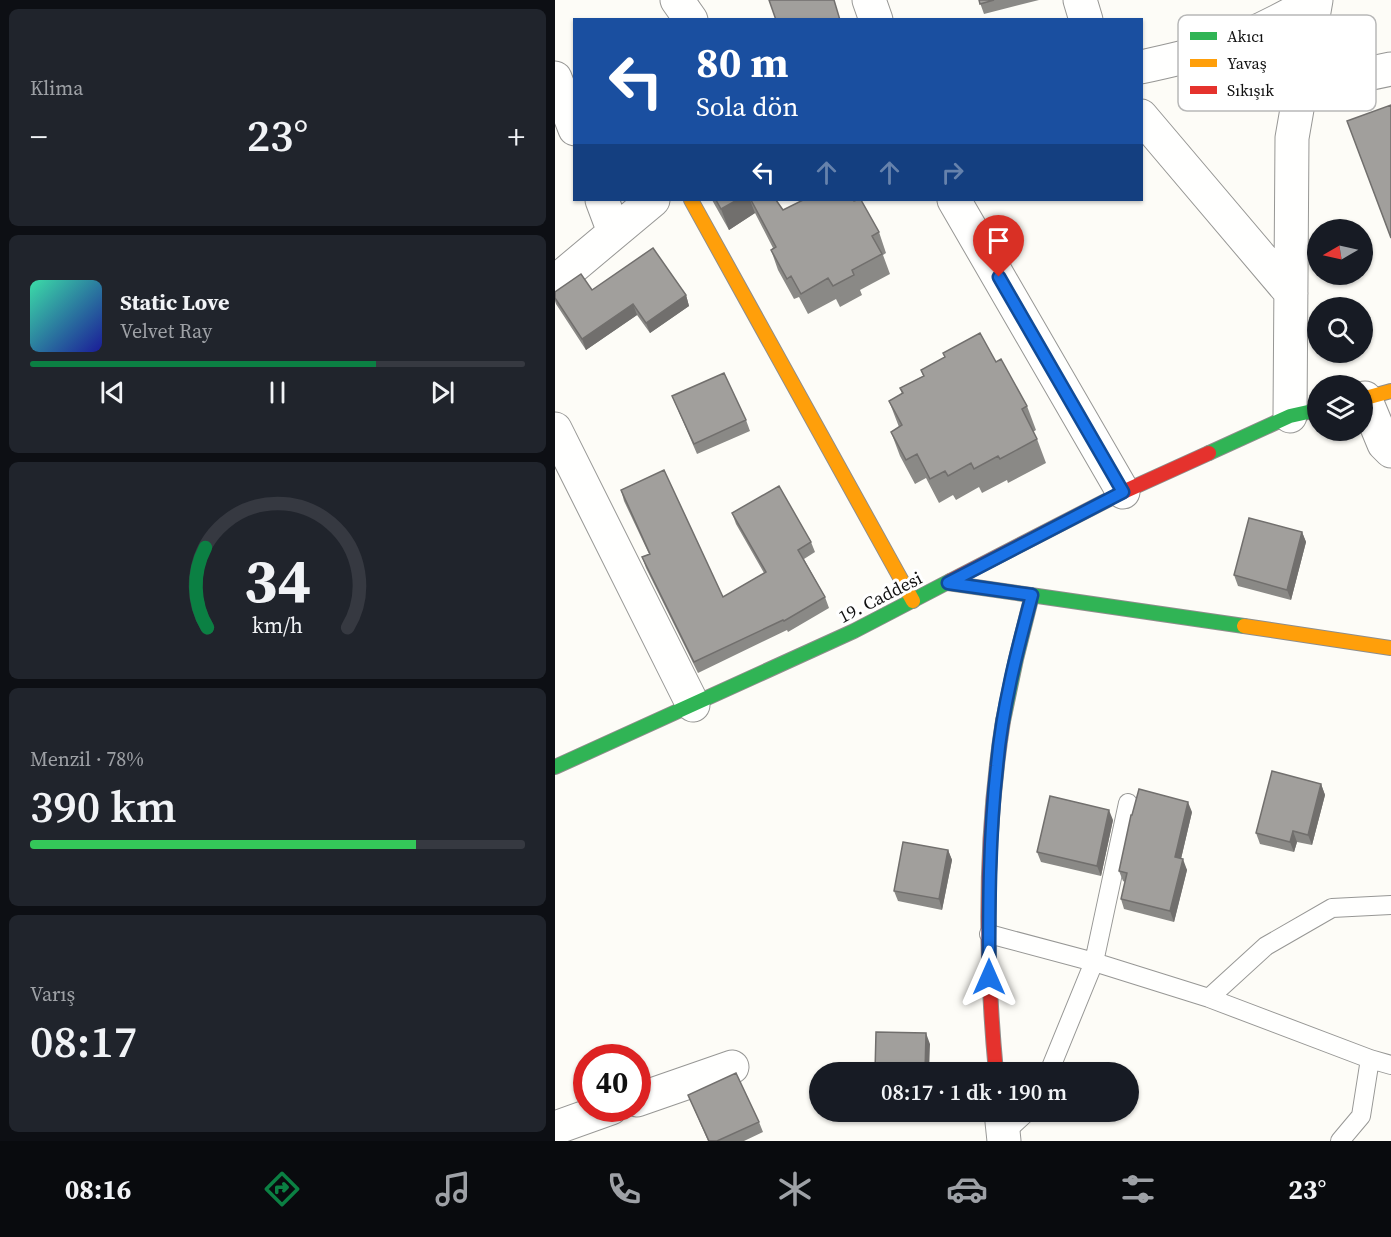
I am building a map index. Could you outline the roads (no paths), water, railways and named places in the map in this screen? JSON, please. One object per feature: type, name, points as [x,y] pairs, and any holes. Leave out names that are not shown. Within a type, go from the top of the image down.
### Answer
[{"type":"street","points":[[678,0],[690,18]]},
{"type":"street","points":[[869,0],[875,18]]},
{"type":"street","points":[[1080,0],[1085,18]]},
{"type":"street","points":[[1290,15],[1315,0]]},
{"type":"street","points":[[1312,15],[1315,0]]},
{"type":"street","points":[[1143,67],[1178,59]]},
{"type":"street","points":[[1376,72],[1391,69]]},
{"type":"street","points":[[555,78],[573,124]]},
{"type":"street","points":[[1296,111],[1291,138],[1291,293],[1303,413]]},
{"type":"street","points":[[1143,118],[1291,293]]},
{"type":"street","points":[[602,201],[614,232]]},
{"type":"street","points":[[555,282],[652,201]]},
{"type":"street","points":[[692,201],[913,601]]},
{"type":"street","points":[[955,201],[1123,492]]},
{"type":"street","points":[[1373,396],[1384,444],[1391,451]]},
{"type":"street","name":"19. Caddesi","points":[[555,767],[854,631],[1123,492],[1303,413]]},
{"type":"street","points":[[555,429],[693,705]]},
{"type":"street","points":[[948,583],[1391,648]]},
{"type":"street","points":[[995,1062],[989,977],[989,892],[997,765],[1015,658],[1032,595]]},
{"type":"street","points":[[651,1095],[732,1067]]},
{"type":"street","points":[[555,1128],[573,1122]]},
{"type":"lane","points":[[1054,1062],[1094,962],[1128,803]]},
{"type":"lane","points":[[1209,998],[1266,946],[1332,908],[1391,905]]},
{"type":"lane","points":[[989,934],[1094,962],[1209,998],[1391,1065]]},
{"type":"lane","points":[[1340,1141],[1361,1116],[1370,1059]]}]
